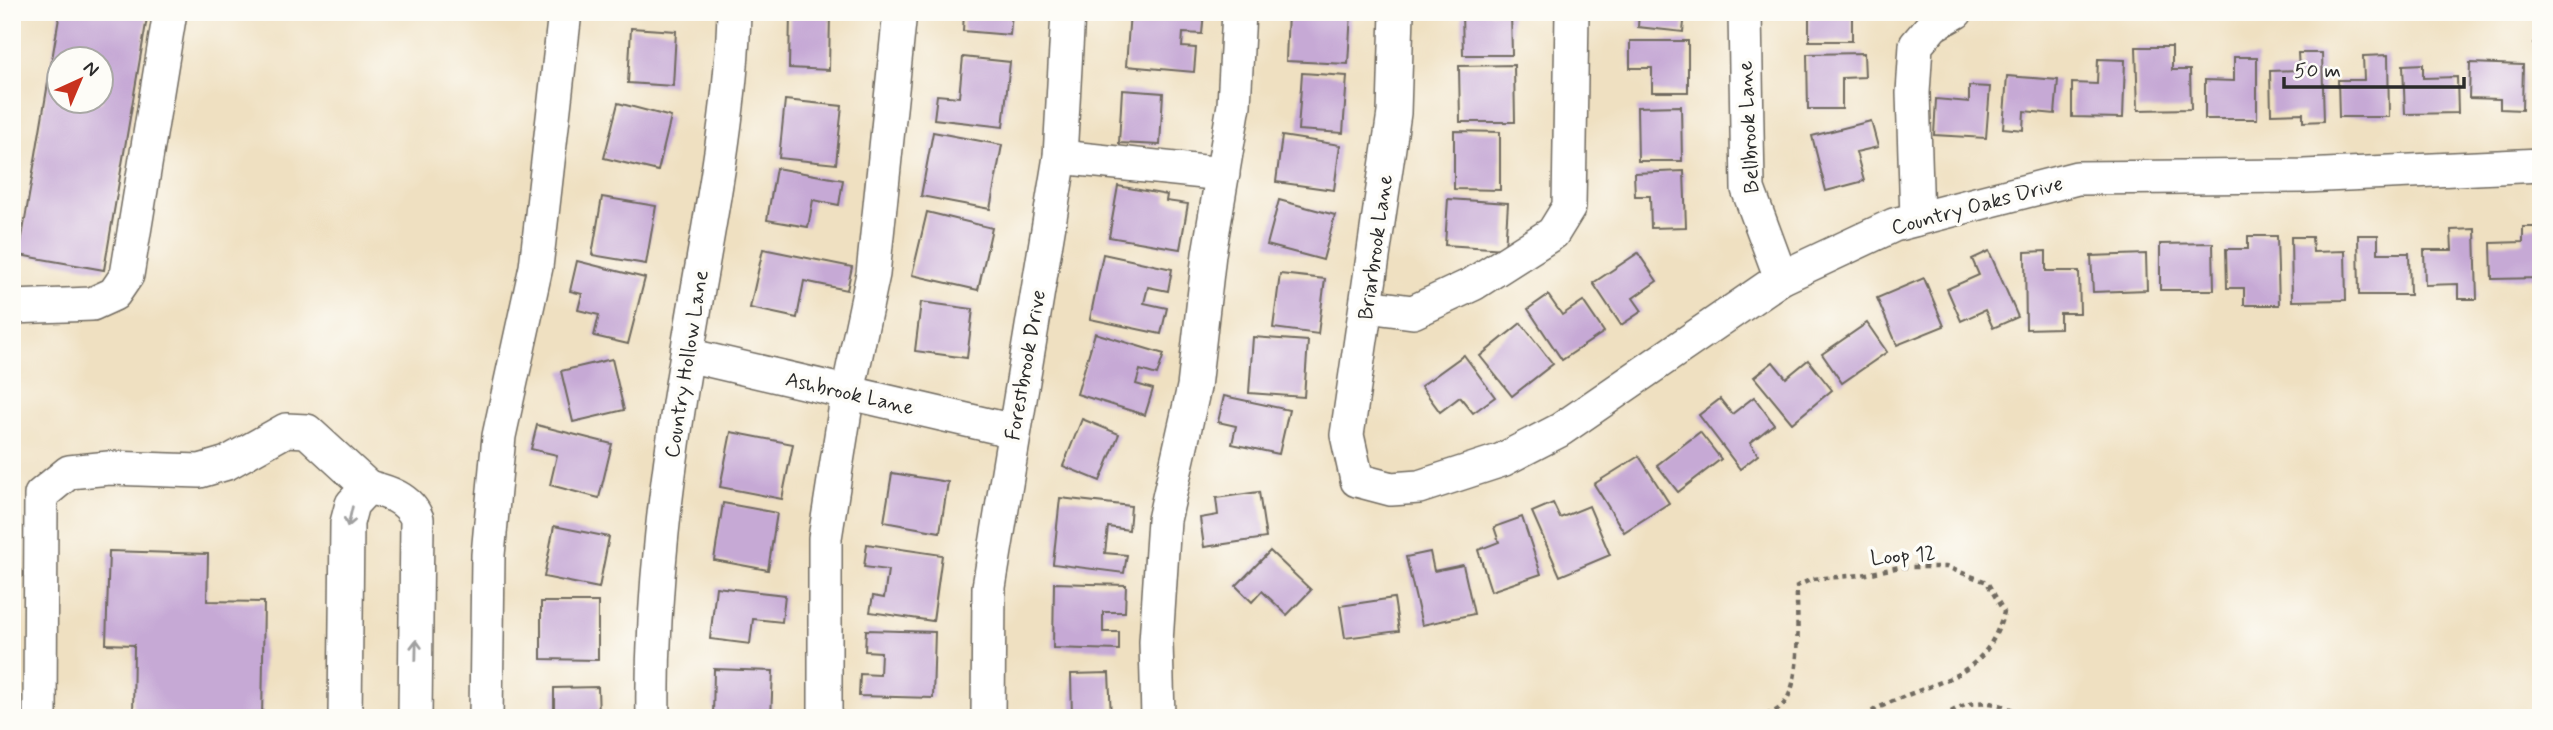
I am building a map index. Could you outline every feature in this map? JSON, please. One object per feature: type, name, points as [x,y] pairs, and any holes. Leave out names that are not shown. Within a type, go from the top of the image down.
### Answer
[{"type":"street","points":[[12,307],[92,304],[114,294],[127,275],[170,12]]},
{"type":"street","points":[[486,718],[488,555],[499,436],[536,267],[565,12]]},
{"type":"street","name":"Country Hollow Lane","points":[[653,718],[663,515],[710,219],[733,46],[734,12]]},
{"type":"street","points":[[825,718],[825,538],[848,392],[873,274],[900,12]]},
{"type":"street","name":"Forestbrook Drive","points":[[988,718],[989,587],[1060,158],[1068,12]]},
{"type":"street","points":[[1158,718],[1156,642],[1164,520],[1194,387],[1209,254],[1234,105],[1239,12]]},
{"type":"street","name":"Briarbrook Lane","points":[[1357,480],[1347,435],[1394,113],[1397,12]]},
{"type":"street","points":[[1367,306],[1413,312],[1473,284],[1553,233],[1569,207],[1572,12]]},
{"type":"street","name":"Bellbrook Lane","points":[[1745,12],[1748,189],[1781,278]]},
{"type":"street","points":[[1917,219],[1913,93],[1916,46],[1933,24],[1956,12]]},
{"type":"street","points":[[1060,158],[1223,174]]},
{"type":"street","name":"Country Oaks Drive","points":[[1357,480],[1391,489],[1419,487],[1502,460],[1560,430],[1781,278],[1894,225],[2077,178],[2304,176],[2541,165]]},
{"type":"street","name":"Ashbrook Lane","points":[[687,355],[1014,430]]},
{"type":"street","points":[[31,705],[41,495],[69,472],[109,468],[201,471],[227,463],[286,430],[307,431],[368,488],[397,497],[408,504],[416,519],[415,718]]},
{"type":"street","points":[[345,718],[347,523],[352,504],[368,488]]},
{"type":"path","name":"Loop 12","points":[[1756,718],[1779,709],[1788,698],[1800,621],[1797,586],[1812,579],[1900,567],[1946,567],[1987,582],[2004,612],[1997,638],[1955,679],[1904,696],[1870,712],[1866,718]]},
{"type":"path","points":[[1943,718],[1957,706],[1984,701],[2014,709],[2026,718]]},
{"type":"building","points":[[60,12],[148,12],[104,270],[19,255],[46,95],[46,116],[116,116],[116,46],[54,46]]},
{"type":"building","points":[[790,12],[830,12],[829,70],[789,68]]},
{"type":"building","points":[[964,12],[1012,12],[1010,35],[963,31]]},
{"type":"building","points":[[1130,12],[1204,12],[1202,34],[1183,33],[1182,47],[1196,48],[1194,72],[1126,66]]},
{"type":"building","points":[[1288,12],[1351,12],[1348,64],[1286,61]]},
{"type":"building","points":[[1462,12],[1511,12],[1512,55],[1463,55]]},
{"type":"building","points":[[1639,12],[1685,12],[1683,32],[1638,27]]},
{"type":"building","points":[[1809,12],[1852,12],[1852,41],[1809,41]]},
{"type":"building","points":[[631,28],[676,31],[673,86],[628,83]]},
{"type":"building","points":[[1630,41],[1688,41],[1688,92],[1652,92],[1652,68],[1630,68]]},
{"type":"building","points":[[2534,43],[2541,43],[2541,102],[2535,102]]},
{"type":"building","points":[[2136,47],[2172,47],[2172,70],[2190,70],[2191,109],[2138,110]]},
{"type":"building","points":[[1864,53],[1865,77],[1842,78],[1842,109],[1808,109],[1807,54]]},
{"type":"building","points":[[2298,53],[2322,53],[2324,121],[2303,122],[2303,113],[2271,114],[2270,71],[2299,70]]},
{"type":"building","points":[[2388,55],[2389,117],[2339,117],[2338,80],[2364,80],[2363,56]]},
{"type":"building","points":[[963,57],[1010,62],[1003,127],[934,119],[937,95],[959,97]]},
{"type":"building","points":[[2234,57],[2257,57],[2257,119],[2205,119],[2205,80],[2234,81]]},
{"type":"building","points":[[2098,59],[2125,60],[2123,118],[2072,117],[2072,83],[2097,84]]},
{"type":"building","points":[[2470,63],[2523,65],[2522,110],[2500,109],[2500,99],[2469,98]]},
{"type":"building","points":[[2423,64],[2423,78],[2457,77],[2458,113],[2405,114],[2403,65]]},
{"type":"building","points":[[1514,65],[1515,122],[1460,122],[1459,66]]},
{"type":"building","points":[[1302,73],[1347,76],[1343,133],[1298,130]]},
{"type":"building","points":[[2007,76],[2058,80],[2055,114],[2024,111],[2023,130],[2003,128]]},
{"type":"building","points":[[1969,86],[1990,87],[1986,138],[1934,135],[1936,99],[1969,102]]},
{"type":"building","points":[[1122,90],[1163,93],[1160,145],[1119,143]]},
{"type":"building","points":[[785,100],[842,106],[836,164],[779,158]]},
{"type":"building","points":[[618,103],[671,117],[658,171],[604,158]]},
{"type":"building","points":[[1681,106],[1682,161],[1638,161],[1637,107]]},
{"type":"building","points":[[1871,121],[1878,147],[1856,152],[1864,181],[1826,191],[1812,136]]},
{"type":"building","points":[[1454,131],[1500,132],[1500,190],[1454,189]]},
{"type":"building","points":[[933,132],[1002,145],[990,209],[921,196]]},
{"type":"building","points":[[1282,136],[1340,145],[1334,190],[1276,182]]},
{"type":"building","points":[[776,168],[843,180],[839,205],[813,200],[808,227],[767,220]]},
{"type":"building","points":[[1684,171],[1686,227],[1651,228],[1650,196],[1635,196],[1634,173]]},
{"type":"building","points":[[1118,186],[1167,195],[1166,201],[1188,204],[1180,249],[1109,237]]},
{"type":"building","points":[[602,197],[656,206],[646,264],[592,255]]},
{"type":"building","points":[[1448,199],[1508,203],[1505,249],[1445,245]]},
{"type":"building","points":[[1279,200],[1335,215],[1323,260],[1267,245]]},
{"type":"building","points":[[927,212],[992,228],[978,290],[912,275]]},
{"type":"building","points":[[2523,227],[2541,227],[2541,278],[2492,279],[2491,243],[2523,242]]},
{"type":"building","points":[[2475,229],[2477,299],[2458,299],[2458,284],[2425,285],[2424,250],[2452,250],[2451,230]]},
{"type":"building","points":[[2358,235],[2378,235],[2378,253],[2409,253],[2410,295],[2359,295]]},
{"type":"building","points":[[2248,236],[2277,236],[2279,305],[2244,305],[2244,288],[2227,288],[2226,249],[2248,249]]},
{"type":"building","points":[[2291,237],[2312,237],[2313,252],[2345,251],[2346,300],[2292,301]]},
{"type":"building","points":[[2213,243],[2214,290],[2160,290],[2160,244]]},
{"type":"building","points":[[763,249],[852,267],[847,290],[804,281],[797,318],[750,308]]},
{"type":"building","points":[[1989,251],[2018,317],[1993,328],[1985,310],[1961,321],[1947,289],[1979,275],[1972,259]]},
{"type":"building","points":[[2046,251],[2046,271],[2079,271],[2080,313],[2060,313],[2060,328],[2026,329],[2025,252]]},
{"type":"building","points":[[1638,253],[1657,281],[1633,298],[1642,311],[1621,325],[1593,283]]},
{"type":"building","points":[[1103,254],[1172,269],[1168,291],[1148,287],[1144,303],[1167,308],[1161,334],[1090,319]]},
{"type":"building","points":[[2146,254],[2147,290],[2093,292],[2091,256]]},
{"type":"building","points":[[577,261],[645,278],[628,344],[594,336],[599,315],[578,310],[582,294],[570,291]]},
{"type":"building","points":[[1280,274],[1325,279],[1318,334],[1273,328]]},
{"type":"building","points":[[1924,278],[1944,326],[1897,345],[1877,298]]},
{"type":"building","points":[[1548,295],[1562,315],[1583,301],[1604,332],[1562,360],[1528,309]]},
{"type":"building","points":[[921,302],[973,309],[967,358],[915,351]]},
{"type":"building","points":[[1521,323],[1553,364],[1512,396],[1480,356]]},
{"type":"building","points":[[1867,323],[1887,352],[1842,383],[1822,354]]},
{"type":"building","points":[[1095,333],[1164,354],[1157,375],[1140,370],[1136,384],[1153,389],[1145,415],[1077,394]]},
{"type":"building","points":[[1253,337],[1308,341],[1304,397],[1249,393]]},
{"type":"building","points":[[1464,355],[1495,397],[1473,413],[1460,397],[1440,412],[1421,386]]},
{"type":"building","points":[[612,359],[624,410],[573,422],[561,371]]},
{"type":"building","points":[[1808,360],[1832,390],[1792,423],[1754,377],[1773,362],[1786,378]]},
{"type":"building","points":[[1224,396],[1289,410],[1279,454],[1232,444],[1236,426],[1218,422]]},
{"type":"building","points":[[1754,397],[1774,424],[1750,443],[1758,455],[1740,469],[1699,415],[1720,399],[1732,414]]},
{"type":"building","points":[[1082,419],[1119,434],[1100,481],[1063,466]]},
{"type":"building","points":[[537,425],[612,444],[599,498],[550,485],[557,455],[531,449]]},
{"type":"building","points":[[731,432],[793,444],[782,499],[720,487]]},
{"type":"building","points":[[1700,432],[1721,459],[1678,492],[1657,465]]},
{"type":"building","points":[[1639,456],[1669,503],[1624,532],[1594,484]]},
{"type":"building","points":[[892,473],[948,482],[940,532],[884,522]]},
{"type":"building","points":[[1259,492],[1266,538],[1204,547],[1200,518],[1218,515],[1216,498]]},
{"type":"building","points":[[1060,498],[1131,506],[1129,530],[1108,527],[1105,553],[1127,555],[1124,573],[1053,564]]},
{"type":"building","points":[[723,503],[777,513],[768,570],[714,560]]},
{"type":"building","points":[[1553,503],[1560,518],[1589,506],[1610,555],[1560,576],[1532,512]]},
{"type":"building","points":[[1522,517],[1541,574],[1491,591],[1478,550],[1499,542],[1494,527]]},
{"type":"building","points":[[554,526],[609,537],[599,588],[544,577]]},
{"type":"building","points":[[867,544],[942,555],[933,621],[870,612],[873,596],[884,598],[888,570],[864,567]]},
{"type":"building","points":[[109,551],[208,554],[207,601],[264,602],[262,718],[133,718],[134,645],[106,644]]},
{"type":"building","points":[[1270,551],[1311,590],[1287,615],[1262,591],[1252,602],[1236,586]]},
{"type":"building","points":[[1430,552],[1434,571],[1463,565],[1474,614],[1422,625],[1406,557]]},
{"type":"building","points":[[1054,583],[1126,585],[1125,612],[1103,612],[1103,632],[1119,632],[1119,650],[1053,648]]},
{"type":"building","points":[[716,587],[785,595],[782,622],[753,619],[750,644],[710,639]]},
{"type":"building","points":[[1394,598],[1399,631],[1345,638],[1340,606]]},
{"type":"building","points":[[541,602],[598,602],[598,660],[541,659]]},
{"type":"building","points":[[866,630],[935,632],[933,698],[859,696],[860,674],[880,675],[881,652],[865,651]]},
{"type":"building","points":[[714,669],[773,671],[771,718],[713,718]]},
{"type":"building","points":[[1109,673],[1111,718],[1072,718],[1071,674]]},
{"type":"building","points":[[598,687],[599,718],[554,718],[554,688]]}]
